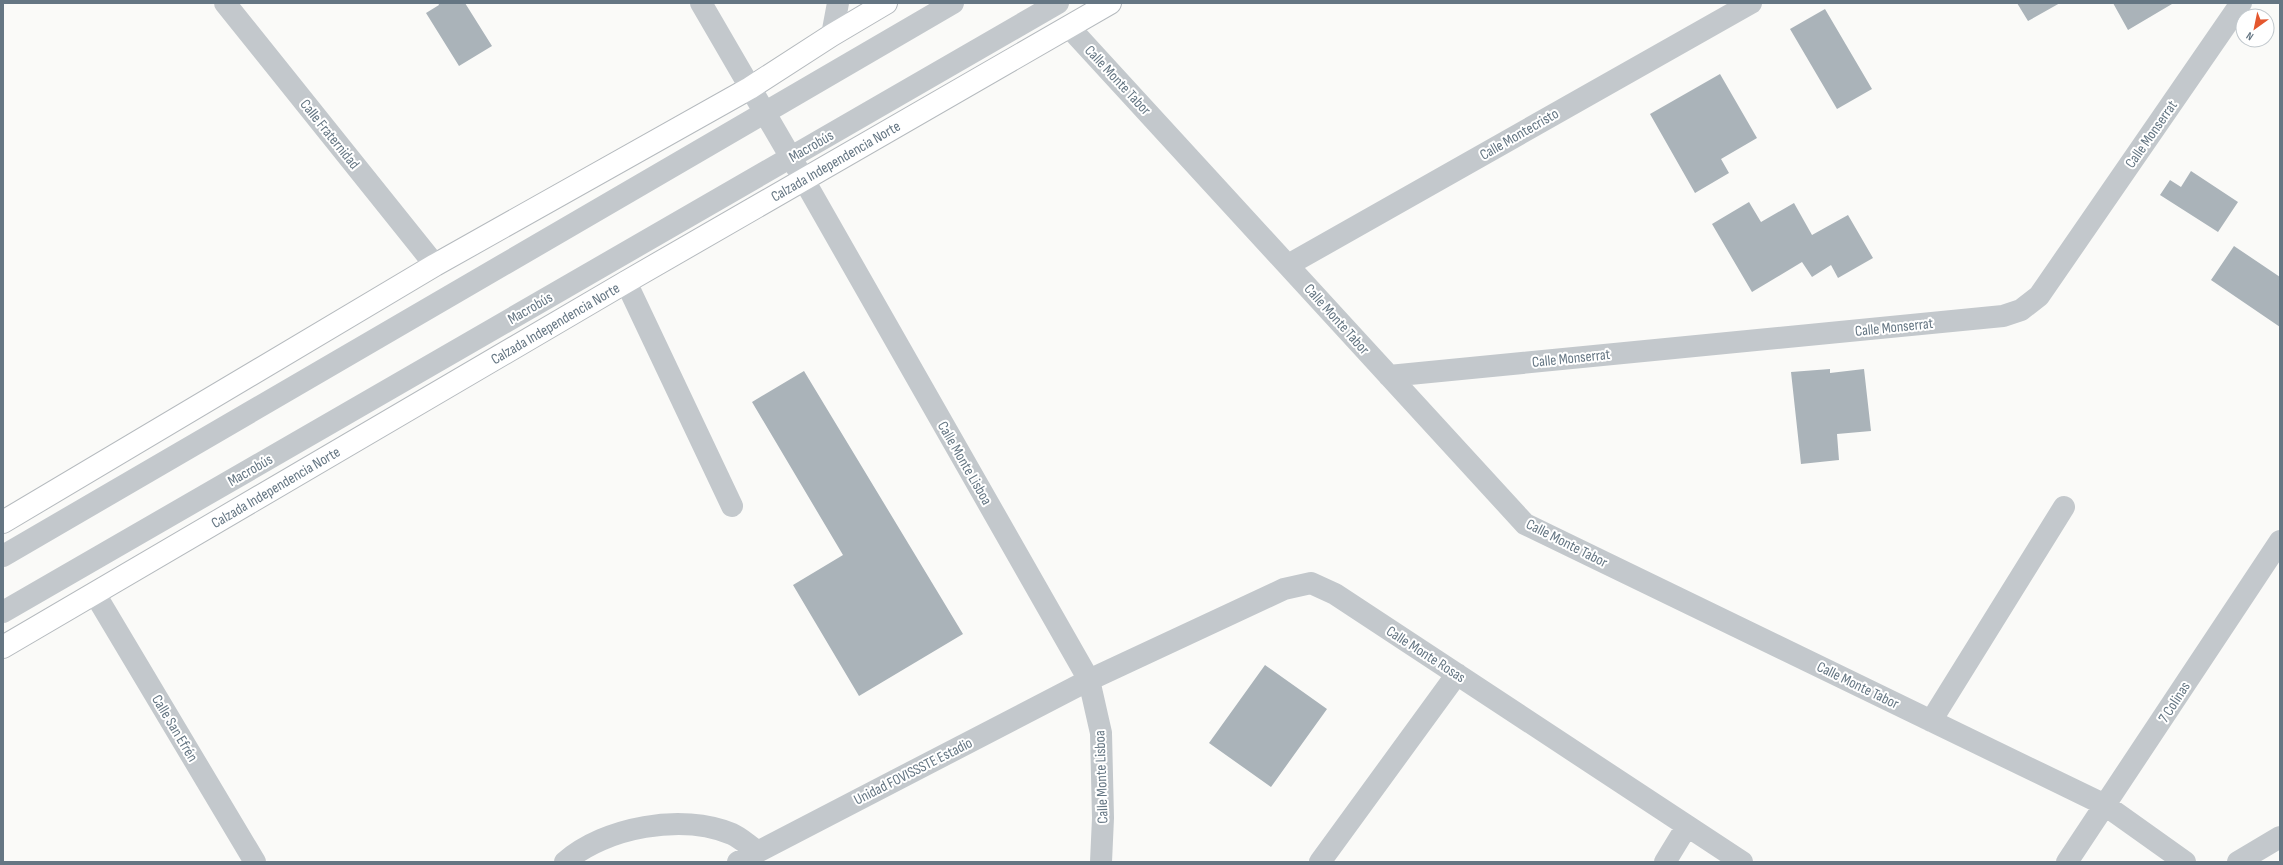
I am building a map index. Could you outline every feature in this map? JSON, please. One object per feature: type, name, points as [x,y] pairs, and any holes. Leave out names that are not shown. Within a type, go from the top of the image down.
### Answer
[{"type":"main road","points":[[3,522],[435,265],[750,88],[832,35],[886,3]]},
{"type":"main road","name":"Calzada Independencia Norte","points":[[3,647],[626,282],[1110,3]]},
{"type":"street","name":"Calle Fraternidad","points":[[225,3],[435,265]]},
{"type":"street","name":"Calle Monte Lisboa","points":[[701,3],[791,157],[1089,680],[1101,733],[1103,818],[1101,862]]},
{"type":"street","points":[[832,35],[838,3]]},
{"type":"street","points":[[3,556],[765,114],[953,3]]},
{"type":"street","name":"Macrobús","points":[[3,612],[1058,3]]},
{"type":"street","name":"Calle Montecristo","points":[[1288,265],[1751,3]]},
{"type":"street","name":"Calle Monserrat","points":[[1389,376],[2003,316],[2021,310],[2038,296],[2241,3]]},
{"type":"street","name":"Calle Monte Tabor","points":[[1068,27],[1526,524],[2105,805],[2185,862]]},
{"type":"street","points":[[626,282],[732,506]]},
{"type":"street","points":[[1931,721],[2064,507]]},
{"type":"street","name":"7 Colinas","points":[[2068,862],[2280,541]]},
{"type":"street","name":"Calle Monte Rosas","points":[[1089,680],[1284,589],[1310,583],[1335,594],[1742,862]]},
{"type":"street","name":"Calle San Efrén","points":[[95,594],[256,862]]},
{"type":"street","points":[[1320,862],[1457,674]]},
{"type":"street","name":"Unidad FOVISSSTE Estadio","points":[[738,862],[1089,680]]},
{"type":"street","points":[[565,862],[579,850],[602,838],[627,830],[653,826],[680,825],[706,828],[732,834],[757,852]]},
{"type":"street","points":[[1665,862],[1687,826]]},
{"type":"street","points":[[2238,862],[2280,837]]},
{"type":"building","points":[[438,3],[465,3],[492,46],[459,66],[426,13],[439,5]]},
{"type":"building","points":[[2017,3],[2060,3],[2028,21]]},
{"type":"building","points":[[2113,3],[2171,3],[2172,4],[2128,30]]},
{"type":"building","points":[[1825,9],[1872,89],[1837,109],[1790,29]]},
{"type":"building","points":[[1720,74],[1757,138],[1721,159],[1729,173],[1695,193],[1650,114]]},
{"type":"building","points":[[2191,171],[2238,202],[2218,232],[2160,195],[2170,180],[2181,187]]},
{"type":"building","points":[[1749,202],[1761,222],[1794,203],[1812,235],[1848,215],[1873,258],[1838,278],[1831,265],[1812,277],[1802,262],[1752,292],[1712,224]]},
{"type":"building","points":[[2234,246],[2280,277],[2280,327],[2211,280]]},
{"type":"building","points":[[1830,369],[1830,373],[1864,369],[1871,431],[1837,434],[1839,460],[1801,464],[1791,372]]},
{"type":"building","points":[[804,371],[963,634],[859,696],[793,585],[843,555],[752,402]]},
{"type":"building","points":[[1265,665],[1327,709],[1271,787],[1209,743]]}]
